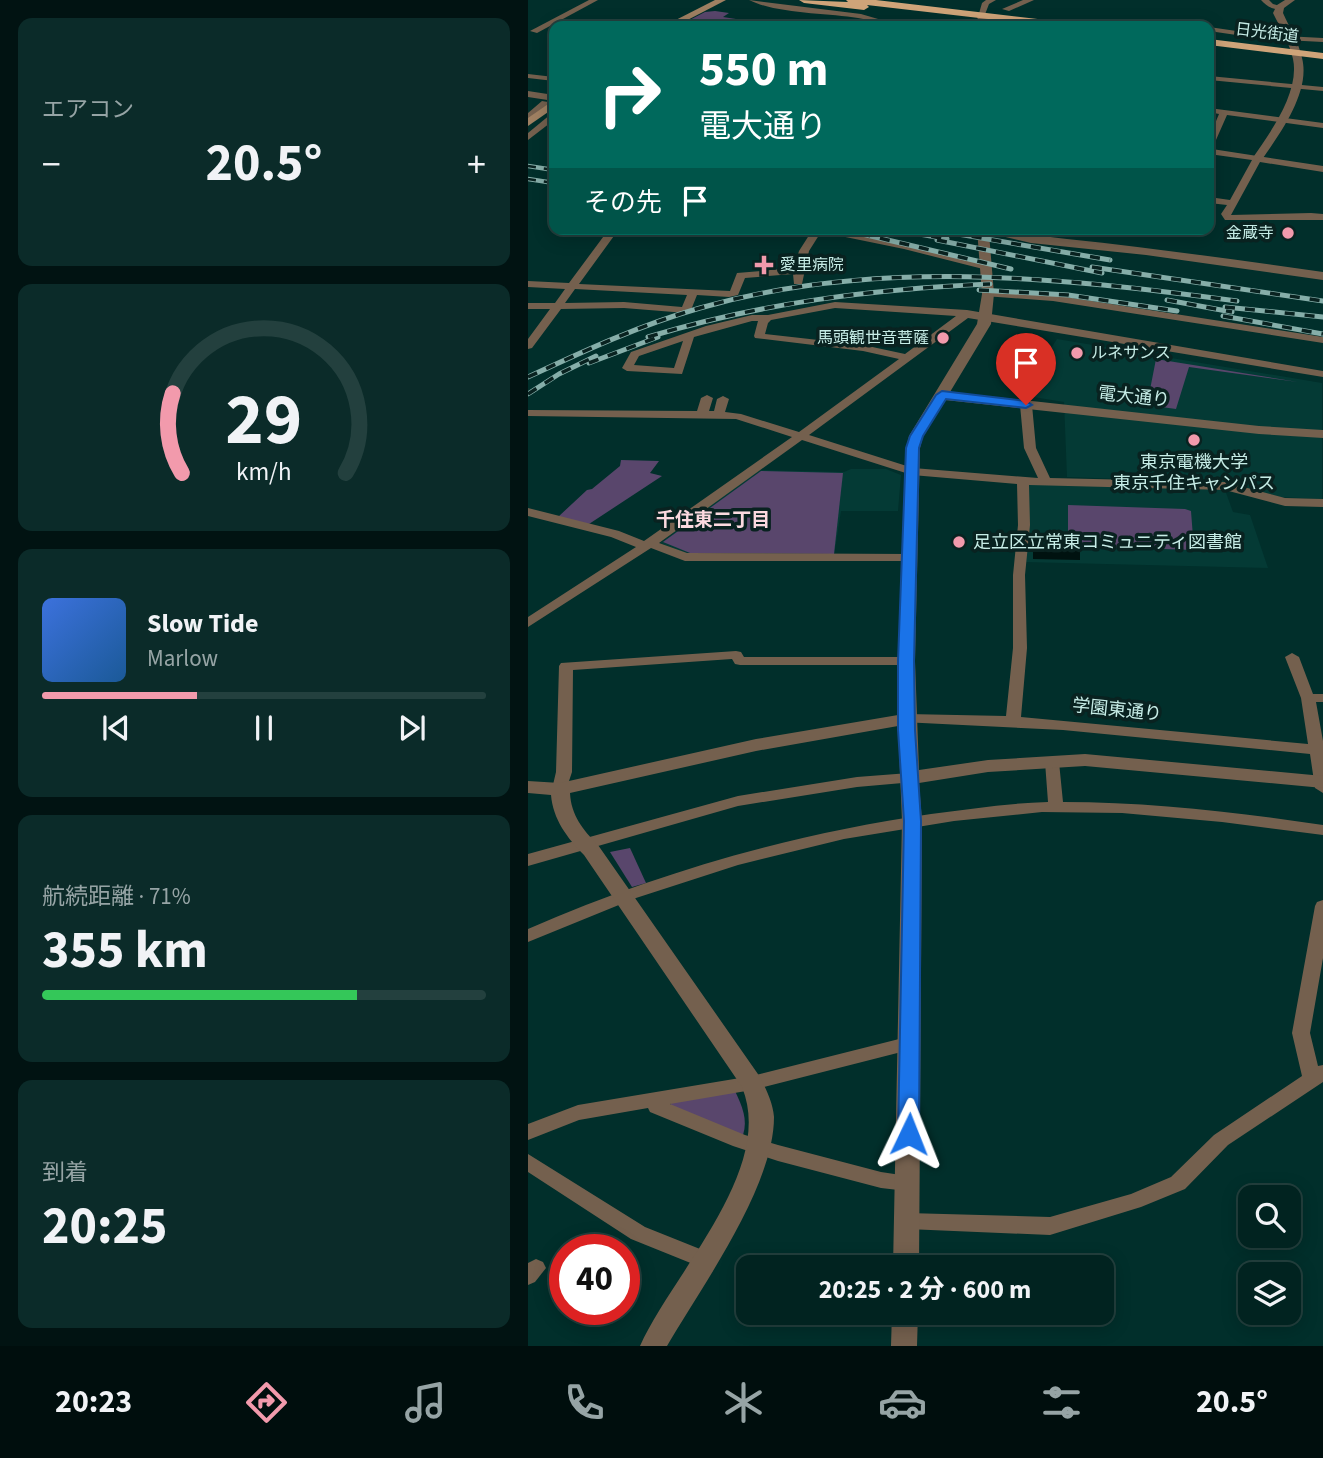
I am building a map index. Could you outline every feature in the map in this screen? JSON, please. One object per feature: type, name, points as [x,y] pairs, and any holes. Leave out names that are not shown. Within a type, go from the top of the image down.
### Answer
[{"type":"highway","points":[[804,0],[876,15],[984,21]]},
{"type":"highway","points":[[851,0],[984,21]]},
{"type":"highway","name":"日光街道","points":[[1214,43],[1322,61]]},
{"type":"highway","name":"日光街道","points":[[1214,48],[1322,56]]},
{"type":"main road","points":[[669,21],[710,0]]},
{"type":"main road","points":[[680,21],[722,0]]},
{"type":"main road","points":[[528,123],[549,112]]},
{"type":"main road","points":[[528,130],[549,113]]},
{"type":"street","points":[[550,21],[594,0]]},
{"type":"street","points":[[753,0],[802,10],[876,15],[888,21]]},
{"type":"street","points":[[984,21],[986,3],[991,0]]},
{"type":"street","points":[[1006,9],[1030,0]]},
{"type":"street","points":[[1265,0],[1271,6],[1280,7],[1291,0]]},
{"type":"street","points":[[1280,7],[1278,13],[1297,56],[1298,85],[1289,102],[1285,119],[1257,159],[1226,214],[1228,218],[1283,218],[1297,215],[1322,217]]},
{"type":"street","points":[[531,30],[549,21]]},
{"type":"street","points":[[531,30],[547,33]]},
{"type":"street","points":[[1214,30],[1322,40]]},
{"type":"street","points":[[528,76],[549,78]]},
{"type":"street","points":[[1214,78],[1322,89]]},
{"type":"street","points":[[528,94],[549,107]]},
{"type":"street","points":[[528,117],[545,103],[549,106]]},
{"type":"street","points":[[1214,111],[1322,126]]},
{"type":"street","points":[[1214,137],[1224,112]]},
{"type":"street","points":[[528,137],[549,114]]},
{"type":"street","points":[[1214,150],[1322,169]]},
{"type":"street","points":[[1214,201],[1233,203]]},
{"type":"street","points":[[528,346],[610,235]]},
{"type":"street","points":[[528,284],[734,293],[741,275],[798,276],[804,251],[815,235]]},
{"type":"street","points":[[850,235],[987,267]]},
{"type":"street","points":[[906,1255],[912,821],[906,661],[914,442],[942,395],[987,306],[985,235]]},
{"type":"street","points":[[1013,235],[1322,276]]},
{"type":"street","points":[[528,306],[624,305],[686,310],[693,293]]},
{"type":"street","points":[[528,623],[648,544],[908,358],[965,314],[987,306],[1063,299],[1322,340]]},
{"type":"street","points":[[690,334],[678,372],[627,368],[635,354],[690,334],[734,321],[768,318],[835,305],[965,314]]},
{"type":"street","points":[[987,306],[1322,374]]},
{"type":"street","points":[[768,318],[763,321],[759,336],[863,348],[908,358]]},
{"type":"street","name":"電大通り","points":[[942,395],[1259,430],[1322,433]]},
{"type":"street","points":[[702,414],[707,398]]},
{"type":"street","points":[[719,415],[723,399]]},
{"type":"street","points":[[1026,405],[1030,448],[1045,481]]},
{"type":"street","points":[[528,413],[719,415],[745,418],[912,471],[1023,481],[1225,486],[1285,502],[1322,503]]},
{"type":"street","points":[[1013,720],[1020,648],[1023,481]]},
{"type":"street","points":[[528,512],[615,534],[686,557],[909,558]]},
{"type":"street","points":[[653,1346],[742,1191],[757,1146],[762,1110],[752,1083],[624,897],[575,836],[559,800],[564,772],[566,666],[711,655],[736,655],[740,661],[906,661]]},
{"type":"street","points":[[1292,657],[1315,698],[1322,788]]},
{"type":"street","name":"学園東通り","points":[[907,719],[969,717],[1013,720],[1320,750]]},
{"type":"street","points":[[528,787],[560,789],[756,745],[907,719]]},
{"type":"street","points":[[1052,762],[1056,807]]},
{"type":"street","points":[[528,860],[738,801],[857,782],[909,778],[988,766],[1108,762],[1322,782]]},
{"type":"street","points":[[528,936],[580,912],[681,876],[772,849],[912,821],[1056,807],[1166,809],[1322,830]]},
{"type":"street","points":[[907,1221],[1050,1226],[1134,1201],[1178,1183],[1221,1140],[1317,1076],[1301,1033],[1322,906]]},
{"type":"street","points":[[528,1132],[578,1113],[752,1083],[911,1043]]},
{"type":"street","points":[[656,1101],[657,1107],[757,1146],[881,1180],[907,1183]]},
{"type":"street","points":[[528,1162],[638,1233],[703,1259]]},
{"type":"street","points":[[904,1346],[905,1325]]},
{"type":"shaded area","points":[[705,12],[729,13],[723,17],[736,19],[688,21]]},
{"type":"shaded area","name":"東京電機大学 東京千住キャンパス","points":[[1057,339],[1322,383],[1322,499],[1280,497],[1229,483],[1067,477],[1064,402],[1021,395]]},
{"type":"shaded area","points":[[1156,359],[1298,382],[1189,367],[1176,409],[1147,405]]},
{"type":"shaded area","points":[[621,460],[659,461],[650,473],[662,476],[589,524],[558,517],[587,490],[592,489],[620,466]]},
{"type":"shaded area","points":[[851,469],[886,469],[901,475],[898,511],[841,511],[834,556],[689,555],[660,543],[758,470],[844,472]]},
{"type":"shaded area","points":[[761,471],[843,473],[834,554],[690,553],[663,542]]},
{"type":"shaded area","points":[[1030,484],[1225,490],[1233,512],[1250,515],[1268,568],[1024,562],[1026,487]]},
{"type":"shaded area","points":[[1068,505],[1191,511],[1194,550],[1068,543]]},
{"type":"shaded area","points":[[1033,547],[1080,547],[1080,560],[1033,559]]},
{"type":"shaded area","points":[[630,848],[646,883],[632,887],[610,852]]},
{"type":"shaded area","points":[[735,1091],[745,1118],[743,1135],[670,1109],[671,1103]]},
{"type":"railway","points":[[528,166],[549,169]]},
{"type":"railway","points":[[528,179],[549,182]]},
{"type":"railway","points":[[866,235],[1011,269]]},
{"type":"railway","points":[[925,235],[947,239]]},
{"type":"railway","points":[[964,235],[1110,260]]},
{"type":"railway","points":[[937,240],[1102,273]]},
{"type":"railway","points":[[1092,267],[1323,301]]},
{"type":"railway","points":[[528,377],[612,339],[700,308],[766,292],[833,282],[900,277],[1035,279],[1237,301]]},
{"type":"railway","points":[[648,337],[732,315],[817,300],[990,284]]},
{"type":"railway","points":[[979,290],[1068,295],[1177,311]]},
{"type":"railway","points":[[1167,300],[1232,312]]},
{"type":"railway","points":[[1225,307],[1323,317]]},
{"type":"railway","points":[[1223,316],[1323,334]]},
{"type":"railway","points":[[589,363],[658,337]]},
{"type":"railway","points":[[528,394],[559,374],[596,356]]},
{"type":"place","name":"金蔵寺","points":[[1288,233]]},
{"type":"place","name":"愛里病院","points":[[764,265]]},
{"type":"place","name":"馬頭観世音菩薩","points":[[943,338]]},
{"type":"place","name":"ルネサンス","points":[[1077,353]]},
{"type":"place","name":"東京電機大学 東京千住キャンパス","points":[[1194,440]]},
{"type":"place","name":"足立区立常東コミュニティ図書館","points":[[959,542]]},
{"type":"district","name":"千住東二丁目","points":[[713,520]]},
{"type":"route","points":[[909,1134],[912,821],[906,661],[913,448],[916,436],[942,395],[1026,405]]}]
